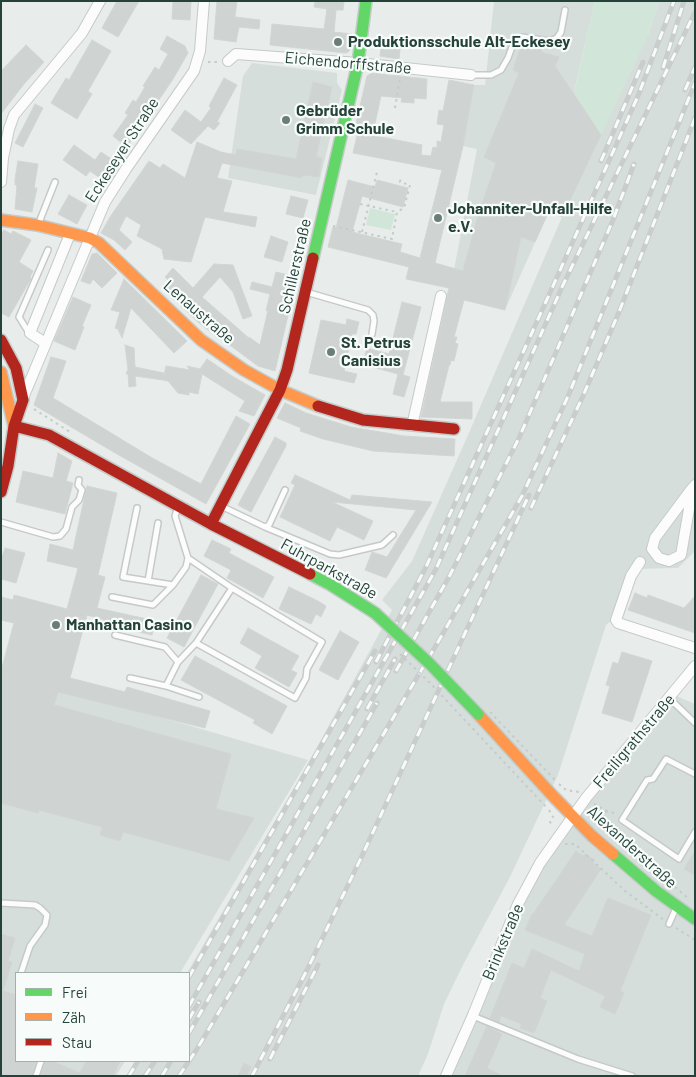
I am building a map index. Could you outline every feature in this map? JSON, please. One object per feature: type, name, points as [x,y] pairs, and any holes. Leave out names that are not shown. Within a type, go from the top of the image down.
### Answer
[{"type":"street","points":[[1,182],[3,158],[9,129],[14,116],[82,33],[100,1]]},
{"type":"street","name":"Eckeseyer Straße","points":[[22,400],[105,202],[194,71],[199,59],[204,1]]},
{"type":"street","name":"Schillerstraße","points":[[212,524],[280,390],[287,370],[358,63],[366,1]]},
{"type":"street","name":"Eichendorffstraße","points":[[228,61],[236,54],[358,63],[471,75]]},
{"type":"street","name":"Lenaustraße","points":[[1,220],[38,225],[90,238],[106,249],[201,340],[244,370],[280,390],[363,420],[454,429]]},
{"type":"street","points":[[45,344],[30,334],[70,234]]},
{"type":"street","points":[[412,426],[440,296]]},
{"type":"street","points":[[1,340],[16,368],[22,400],[14,426],[8,466],[1,492]]},
{"type":"street","points":[[1,372],[14,426]]},
{"type":"street","name":"Fuhrparkstraße","points":[[14,426],[49,435],[178,506],[330,585],[375,613],[430,664],[573,816]]},
{"type":"street","points":[[692,488],[681,555],[669,561],[659,558],[652,549],[655,538],[692,488]]},
{"type":"street","points":[[640,562],[631,576],[616,620],[618,623],[695,648]]},
{"type":"street","name":"Freiligrathstraße","points":[[573,816],[695,666]]},
{"type":"street","name":"Brinkstraße","points":[[446,1076],[518,904],[540,862],[573,816]]},
{"type":"street","name":"Alexanderstraße","points":[[573,816],[606,848],[656,891],[695,919]]},
{"type":"lane","points":[[471,75],[491,75],[501,70],[512,47],[522,37],[550,41],[557,38],[561,32],[565,10]]},
{"type":"lane","points":[[38,225],[55,182]]},
{"type":"lane","points":[[30,334],[19,317],[48,250]]},
{"type":"lane","points":[[43,262],[58,265]]},
{"type":"lane","points":[[306,292],[368,310],[374,321],[372,334]]},
{"type":"lane","points":[[1,522],[53,536],[60,536],[66,529],[72,507],[79,500],[82,490],[78,485],[79,480]]},
{"type":"lane","points":[[265,527],[269,525],[285,490]]},
{"type":"lane","points":[[112,597],[153,605],[173,585],[186,567],[188,558],[175,516],[178,506]]},
{"type":"lane","points":[[221,506],[330,554],[340,555],[382,545],[393,536]]},
{"type":"lane","points":[[137,508],[123,577],[173,585]]},
{"type":"lane","points":[[148,581],[158,523]]},
{"type":"lane","points":[[188,558],[232,588],[322,642],[307,669],[306,678],[295,698],[196,643]]},
{"type":"lane","points":[[166,686],[178,662],[196,643],[232,588]]},
{"type":"lane","points":[[115,635],[165,647],[178,662]]},
{"type":"lane","points":[[130,678],[166,686],[199,697]]},
{"type":"lane","points":[[669,698],[695,723]]},
{"type":"lane","points":[[695,774],[666,759],[653,779],[647,780],[622,820],[680,859],[695,832]]},
{"type":"lane","points":[[1,903],[35,905],[47,915],[45,924],[30,946],[21,972]]},
{"type":"lane","points":[[669,924],[677,907]]},
{"type":"lane","points":[[473,1015],[578,1059],[632,1076]]},
{"type":"lane","points":[[36,1076],[41,1062]]},
{"type":"path","points":[[199,59],[209,62],[228,61]]},
{"type":"path","points":[[395,108],[401,68]]},
{"type":"path","points":[[362,232],[377,172]]},
{"type":"path","points":[[334,226],[392,239],[398,212],[404,208],[410,185],[400,182],[401,176]]},
{"type":"path","points":[[360,204],[398,212]]},
{"type":"path","points":[[398,652],[431,684],[548,810],[553,817],[550,822],[566,845],[575,844],[625,891],[669,924],[695,940]]},
{"type":"path","points":[[556,781],[566,790]]},
{"type":"path","points":[[548,810],[555,798],[566,790],[577,790],[606,811],[624,816]]},
{"type":"path","points":[[606,811],[602,817],[604,826],[695,904]]},
{"type":"shaded area","points":[[494,1],[595,1],[574,92],[648,35],[659,1],[695,1],[695,551],[678,568],[637,569],[616,617],[606,625],[558,775],[510,877],[444,1004],[428,1054],[418,1076],[126,1076],[134,1062],[190,1062],[190,972],[188,972],[305,769],[392,610],[382,600],[412,561],[562,217],[549,211],[505,310],[449,296],[477,149],[463,146],[474,85],[485,85]]},
{"type":"shaded area","name":"Gebrüder Grimm Schule","points":[[252,63],[337,73],[337,83],[342,90],[316,195],[228,178],[243,76]]},
{"type":"shaded area","points":[[1,673],[67,690],[308,760],[181,972],[15,972],[15,1062],[124,1062],[116,1076],[1,1076]]},
{"type":"shaded area","points":[[672,694],[695,704],[695,1076],[446,1076],[540,863]]},
{"type":"green space","points":[[595,1],[659,1],[648,35],[601,135],[574,93]]},
{"type":"green space","points":[[370,208],[395,214],[391,230],[366,225]]},
{"type":"building","points":[[117,1],[139,1],[118,37],[102,28]]},
{"type":"building","points":[[173,1],[191,1],[190,20],[172,19]]},
{"type":"building","points":[[217,1],[237,1],[235,17],[260,20],[259,29],[239,27],[236,42],[214,39]]},
{"type":"building","points":[[315,1],[344,2],[343,10],[336,10],[334,32],[352,34],[350,50],[348,52],[270,45],[272,24],[324,29],[327,9],[314,7]]},
{"type":"building","points":[[167,36],[185,46],[188,53],[173,79],[127,147],[113,136],[128,115],[125,113],[133,100],[136,102],[155,67],[159,70],[168,54],[160,49]]},
{"type":"building","points":[[382,38],[401,40],[399,59],[380,56]]},
{"type":"building","points":[[92,40],[111,51],[88,91],[92,94],[77,119],[51,103],[66,78],[69,80]]},
{"type":"building","points":[[522,43],[542,49],[541,52],[559,57],[555,66],[601,135],[562,217],[549,211],[535,242],[521,237],[505,310],[464,300],[454,337],[457,337],[455,343],[458,344],[454,361],[451,360],[449,365],[440,402],[472,402],[472,419],[421,417],[449,288],[406,279],[409,267],[328,247],[333,227],[336,228],[348,180],[375,187],[377,180],[408,188],[403,207],[362,196],[352,232],[402,244],[400,252],[420,258],[442,170],[353,153],[359,127],[356,123],[367,76],[372,73],[427,79],[426,99],[414,98],[414,103],[401,102],[402,98],[381,96],[374,128],[378,129],[376,136],[422,145],[421,155],[431,156],[433,147],[437,148],[437,141],[441,142],[444,125],[437,124],[439,110],[443,111],[449,80],[474,85],[463,146],[435,263],[463,271],[477,219],[496,163],[484,157],[519,73],[513,70]]},
{"type":"building","points":[[26,45],[44,62],[1,114],[1,71]]},
{"type":"building","points":[[224,78],[237,85],[217,122],[220,123],[214,130],[208,126],[191,144],[171,130],[185,110],[201,122],[211,108],[209,106]]},
{"type":"building","points":[[313,82],[332,87],[316,157],[322,158],[319,177],[303,175],[302,178],[222,163],[217,178],[232,181],[223,212],[257,217],[255,227],[205,217],[191,262],[164,259],[162,249],[137,236],[141,225],[126,216],[119,230],[132,242],[125,250],[114,240],[101,233],[149,161],[160,168],[163,164],[185,178],[197,142],[221,152],[236,155],[237,149],[296,159]]},
{"type":"building","points":[[35,104],[43,108],[23,147],[15,143]]},
{"type":"building","points":[[74,145],[95,160],[101,152],[116,162],[103,180],[90,171],[86,176],[63,160]]},
{"type":"building","points":[[18,161],[38,164],[34,188],[37,188],[32,212],[15,209],[17,185],[15,185],[15,179]]},
{"type":"building","points":[[69,195],[87,205],[77,224],[58,214]]},
{"type":"building","points":[[291,196],[308,200],[303,218],[286,214]]},
{"type":"building","points":[[4,230],[11,234],[13,231],[31,240],[19,262],[33,271],[29,282],[9,317],[1,313],[1,235]]},
{"type":"building","points":[[271,236],[288,242],[282,262],[264,257]]},
{"type":"building","points":[[97,253],[117,273],[102,288],[93,279],[90,284],[81,281],[92,254]]},
{"type":"building","points":[[214,264],[233,265],[252,316],[243,319],[233,292],[220,277],[202,297],[250,339],[249,337],[260,345],[270,294],[250,289],[252,282],[272,287],[276,272],[297,277],[275,371],[258,366],[218,338],[162,288],[169,281],[165,277],[173,268],[193,288]]},
{"type":"building","points":[[124,279],[187,341],[174,353],[131,308],[122,338],[118,329],[115,328],[120,312],[111,310]]},
{"type":"building","points":[[73,297],[91,305],[75,350],[54,341]]},
{"type":"building","points":[[402,302],[421,307],[403,375],[410,377],[404,397],[393,394],[398,374],[362,364],[367,348],[389,354]]},
{"type":"building","name":"St. Petrus Canisius","points":[[347,319],[359,322],[356,334],[352,334],[344,371],[357,374],[354,383],[309,373],[321,320],[346,325]]},
{"type":"building","points":[[125,345],[134,348],[135,367],[164,373],[163,380],[135,376],[136,386],[129,387],[128,374],[126,374],[128,369]]},
{"type":"building","points":[[51,357],[66,361],[53,398],[154,459],[201,484],[236,416],[250,424],[206,504],[34,405]]},
{"type":"building","points":[[207,359],[265,395],[254,416],[239,411],[245,401],[202,374],[198,394],[189,392],[189,395],[178,393],[168,381],[163,380],[166,366],[190,370],[187,366],[200,369]]},
{"type":"building","points":[[285,403],[306,413],[351,427],[404,436],[455,439],[454,456],[373,451],[323,439],[300,431],[301,428],[277,418]]},
{"type":"building","points":[[275,437],[286,443],[286,446],[251,512],[238,505]]},
{"type":"building","points":[[58,453],[72,461],[66,481],[73,483],[65,514],[16,502],[23,471],[53,478]]},
{"type":"building","points":[[295,475],[350,500],[352,495],[432,502],[386,578],[365,570],[372,552],[387,557],[416,510],[332,502],[373,521],[364,540],[337,527],[330,541],[280,517],[295,485],[291,483]]},
{"type":"building","points":[[87,486],[117,493],[98,575],[105,577],[97,608],[156,621],[152,635],[104,624],[104,620],[87,615],[70,678],[125,692],[127,687],[210,711],[205,728],[58,692],[54,705],[231,754],[216,809],[254,818],[229,861],[123,832],[120,841],[100,835],[102,827],[39,810],[38,813],[1,803],[1,671],[14,623],[1,620],[1,597],[13,600],[14,595],[67,609],[78,568],[47,561],[50,544],[73,550]]},
{"type":"building","points":[[212,540],[231,549],[229,553],[274,577],[263,598],[227,578],[231,570],[204,556]]},
{"type":"building","points":[[5,548],[25,553],[16,583],[1,579],[1,560]]},
{"type":"building","points":[[201,575],[218,584],[184,647],[167,638]]},
{"type":"building","points":[[289,587],[326,606],[321,617],[316,614],[311,624],[279,609]]},
{"type":"building","points":[[635,593],[647,598],[648,595],[684,608],[695,596],[695,633],[628,610]]},
{"type":"building","points":[[248,628],[299,656],[291,670],[297,673],[289,687],[255,668],[262,656],[240,643]]},
{"type":"building","points":[[340,631],[359,642],[338,680],[319,670]]},
{"type":"building","points":[[622,652],[652,661],[632,722],[602,713],[610,686],[606,685],[613,662],[618,664]]},
{"type":"building","points":[[195,656],[287,706],[272,734],[253,723],[255,720],[181,680]]},
{"type":"building","points":[[576,851],[583,856],[585,854],[595,860],[593,863],[601,869],[564,925],[592,936],[608,898],[651,915],[620,991],[624,993],[615,1014],[600,1007],[605,996],[551,970],[540,998],[547,1001],[534,1033],[520,1028],[522,1024],[501,1016],[499,1022],[490,1018],[512,963],[524,968],[532,949],[579,971],[585,954],[525,930],[532,914]]},
{"type":"building","points":[[695,851],[695,875],[684,869]]},
{"type":"building","points":[[1,934],[15,938],[8,961],[12,962],[3,991],[15,995],[15,1062],[36,1062],[32,1076],[1,1076]]},
{"type":"building","points":[[487,1026],[502,1034],[487,1068],[503,1076],[465,1076]]},
{"type":"building","points":[[45,1062],[54,1062],[80,1073],[86,1062],[120,1062],[113,1076],[41,1076]]},
{"type":"building","points":[[244,1063],[251,1067],[247,1076],[238,1076]]},
{"type":"railway","points":[[376,662],[426,567],[553,286],[638,96],[674,1]]},
{"type":"railway","points":[[663,68],[684,1]]},
{"type":"railway","points":[[190,1004],[436,569],[563,285],[695,12]]},
{"type":"railway","points":[[601,161],[643,62]]},
{"type":"railway","points":[[685,90],[695,67]]},
{"type":"railway","points":[[190,1060],[438,642],[522,496],[569,394],[695,83]]},
{"type":"railway","points":[[531,508],[583,396],[619,312],[695,118]]},
{"type":"railway","points":[[396,671],[450,575],[519,438],[613,220],[634,164]]},
{"type":"railway","points":[[252,1076],[307,970],[361,858],[529,495]]},
{"type":"railway","points":[[190,975],[375,651]]},
{"type":"railway","points":[[367,709],[395,659]]},
{"type":"railway","points":[[190,1031],[377,703]]},
{"type":"railway","points":[[270,1059],[318,965]]},
{"type":"railway","points":[[190,1017],[199,1002]]},
{"type":"railway","points":[[129,1076],[137,1062]]},
{"type":"railway","points":[[145,1076],[154,1062]]},
{"type":"railway","points":[[162,1076],[170,1062]]},
{"type":"railway","points":[[179,1076],[188,1062]]},
{"type":"traffic: fast","points":[[313,258],[358,63],[366,1]]},
{"type":"traffic: fast","points":[[310,574],[375,613]]},
{"type":"traffic: fast","points":[[375,613],[430,664],[478,714]]},
{"type":"traffic: fast","points":[[613,854],[656,891],[695,919]]},
{"type":"traffic: slow","points":[[1,220],[37,225],[90,238],[99,243],[201,340],[244,370],[280,390],[318,406]]},
{"type":"traffic: slow","points":[[1,372],[14,426]]},
{"type":"traffic: slow","points":[[478,714],[552,795],[592,836],[613,854]]},
{"type":"traffic: jam","points":[[211,524],[280,390],[287,370],[313,258]]},
{"type":"traffic: jam","points":[[1,340],[16,368],[23,400],[14,426],[8,466],[1,492]]},
{"type":"traffic: jam","points":[[318,406],[363,420],[454,429]]},
{"type":"traffic: jam","points":[[14,426],[49,435],[211,524],[310,574]]},
{"type":"place","name":"Produktionsschule Alt-Eckesey","points":[[338,42]]},
{"type":"place","name":"Gebrüder Grimm Schule","points":[[286,120]]},
{"type":"place","name":"Johanniter-Unfall-Hilfe e.V.","points":[[438,218]]},
{"type":"place","name":"St. Petrus Canisius","points":[[331,352]]},
{"type":"place","name":"Manhattan Casino","points":[[56,625]]}]
